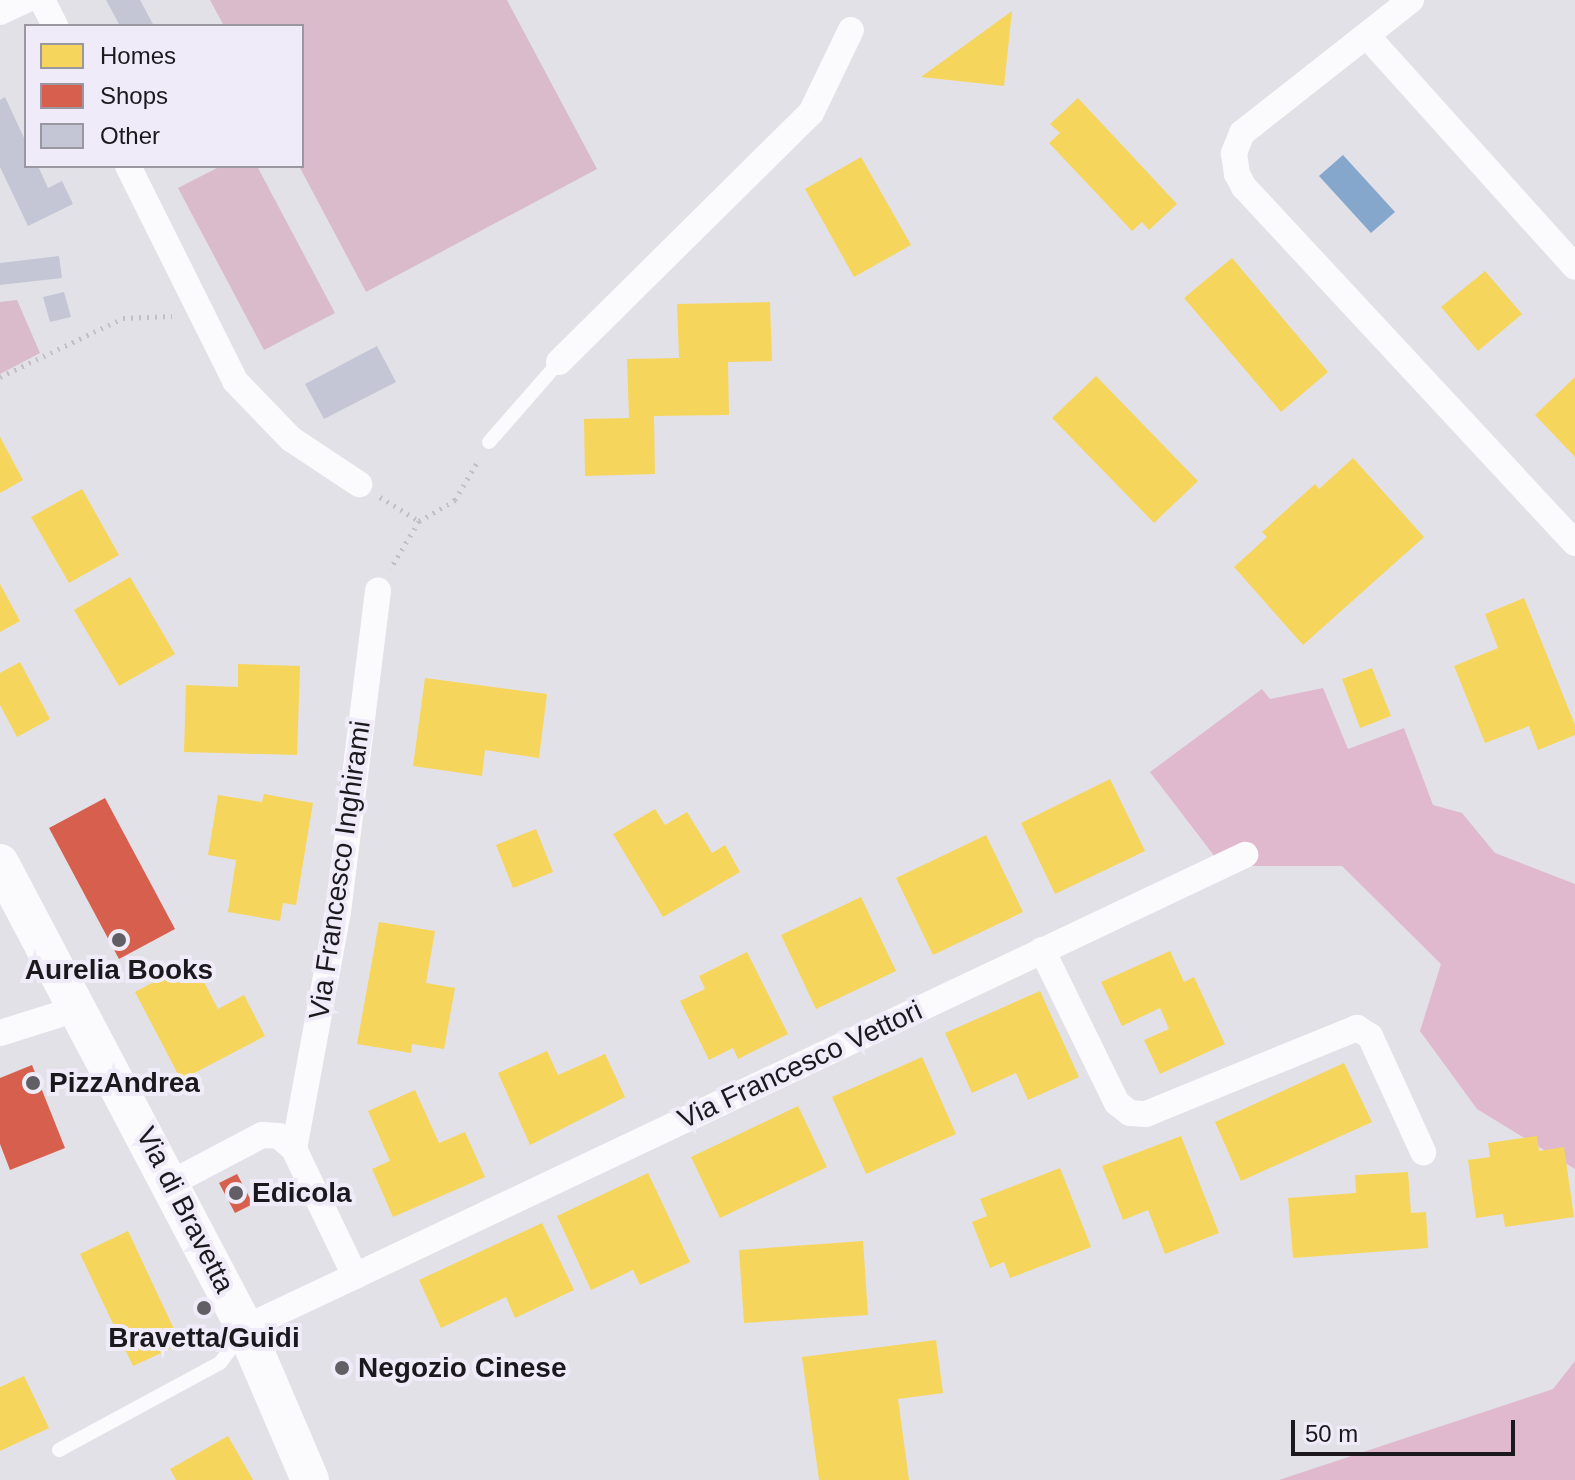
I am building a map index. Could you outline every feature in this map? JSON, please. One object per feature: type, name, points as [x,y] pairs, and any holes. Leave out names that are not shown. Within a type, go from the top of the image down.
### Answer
[{"type":"main road","name":"Via di Bravetta","points":[[0,863],[80,1008],[245,1328],[310,1480]]},
{"type":"street","points":[[0,12],[26,0]]},
{"type":"street","points":[[42,0],[54,24]]},
{"type":"street","points":[[1411,0],[1368,37],[1242,133],[1234,153],[1237,174],[1255,199],[1575,543]]},
{"type":"street","points":[[559,362],[811,113],[851,30]]},
{"type":"street","points":[[1368,37],[1575,267]]},
{"type":"street","points":[[129,168],[235,381],[262,414],[359,484]]},
{"type":"street","name":"Via Francesco Inghirami","points":[[294,1149],[338,912],[378,590]]},
{"type":"street","name":"Via Francesco Vettori","points":[[245,1328],[1245,855]]},
{"type":"street","points":[[1042,950],[1117,1103],[1130,1113],[1146,1114],[1357,1028],[1370,1036],[1423,1152]]},
{"type":"street","points":[[0,1033],[80,1008]]},
{"type":"street","points":[[171,1183],[262,1135],[279,1136],[294,1149],[355,1276]]},
{"type":"lane","points":[[489,442],[559,362]]},
{"type":"lane","points":[[59,1450],[220,1363],[245,1328]]},
{"type":"path","points":[[0,377],[123,318],[201,314]]},
{"type":"path","points":[[378,590],[419,521],[455,500],[489,442]]},
{"type":"path","points":[[359,484],[419,521]]},
{"type":"shaded area","points":[[210,0],[507,0],[597,169],[366,292],[300,168],[304,168],[304,24],[223,24]]},
{"type":"shaded area","points":[[217,168],[258,168],[335,313],[264,350],[178,188]]},
{"type":"shaded area","points":[[17,300],[40,353],[0,374],[0,302]]},
{"type":"shaded area","points":[[1323,688],[1348,749],[1404,728],[1433,805],[1462,813],[1495,853],[1575,884],[1575,1169],[1477,1109],[1420,1031],[1441,964],[1342,866],[1222,866],[1150,772],[1262,689],[1270,699]]},
{"type":"shaded area","points":[[1575,1361],[1575,1480],[1279,1480],[1553,1389]]},
{"type":"water","points":[[1343,155],[1395,212],[1371,233],[1319,176]]},
{"type":"building: Homes","points":[[1012,11],[1004,86],[921,77]]},
{"type":"building: Homes","points":[[1078,98],[1177,204],[1149,230],[1142,222],[1132,231],[1049,143],[1060,133],[1050,124]]},
{"type":"building: Homes","points":[[861,157],[911,245],[854,277],[805,189]]},
{"type":"building: Homes","points":[[1232,258],[1328,372],[1281,412],[1184,298]]},
{"type":"building: Homes","points":[[1485,271],[1522,314],[1478,351],[1441,307]]},
{"type":"building: Homes","points":[[770,302],[772,361],[728,362],[729,415],[654,416],[655,474],[585,476],[584,419],[629,418],[627,359],[679,358],[677,304]]},
{"type":"building: Homes","points":[[1096,376],[1198,481],[1154,523],[1052,418]]},
{"type":"building: Homes","points":[[1575,377],[1575,457],[1535,415]]},
{"type":"building: Homes","points":[[0,437],[23,480],[0,493]]},
{"type":"building: Homes","points":[[1353,458],[1424,537],[1303,645],[1234,567],[1267,537],[1262,532],[1315,484],[1319,489]]},
{"type":"building: Homes","points":[[82,489],[119,555],[69,583],[31,517]]},
{"type":"building: Homes","points":[[130,577],[175,654],[119,686],[74,610]]},
{"type":"building: Homes","points":[[0,584],[20,621],[0,632]]},
{"type":"building: Homes","points":[[1524,598],[1575,725],[1575,735],[1538,750],[1529,726],[1485,743],[1454,666],[1498,648],[1485,614]]},
{"type":"building: Homes","points":[[20,662],[50,719],[17,737],[0,705],[0,673]]},
{"type":"building: Homes","points":[[238,664],[300,666],[297,755],[184,752],[186,685],[238,687]]},
{"type":"building: Homes","points":[[1372,668],[1391,716],[1360,728],[1342,679]]},
{"type":"building: Homes","points":[[425,678],[547,694],[539,758],[485,750],[482,776],[413,766]]},
{"type":"building: Homes","points":[[1110,779],[1145,851],[1055,894],[1021,823]]},
{"type":"building: Homes","points":[[264,794],[313,803],[296,905],[283,903],[280,921],[228,912],[236,860],[208,855],[218,795],[262,802]]},
{"type":"building: Homes","points":[[655,809],[665,825],[687,812],[712,853],[725,845],[740,872],[663,917],[613,834]]},
{"type":"building: Homes","points":[[536,829],[553,872],[513,888],[496,845]]},
{"type":"building: Homes","points":[[986,835],[1023,912],[933,955],[896,878]]},
{"type":"building: Homes","points":[[861,897],[896,971],[816,1009],[781,935]]},
{"type":"building: Homes","points":[[379,922],[435,931],[426,983],[455,988],[444,1049],[412,1044],[411,1053],[357,1044]]},
{"type":"building: Homes","points":[[1170,951],[1184,982],[1194,977],[1225,1044],[1160,1074],[1144,1040],[1169,1029],[1160,1008],[1122,1026],[1101,982]]},
{"type":"building: Homes","points":[[747,952],[788,1034],[738,1059],[733,1048],[709,1060],[680,1001],[705,989],[699,976]]},
{"type":"building: Homes","points":[[193,961],[218,1009],[244,995],[265,1036],[181,1080],[135,992]]},
{"type":"building: Homes","points":[[1040,991],[1079,1077],[1028,1100],[1016,1073],[972,1093],[945,1033]]},
{"type":"building: Homes","points":[[547,1051],[558,1075],[605,1054],[625,1097],[530,1145],[498,1073]]},
{"type":"building: Homes","points":[[922,1057],[956,1134],[866,1174],[832,1097]]},
{"type":"building: Homes","points":[[1344,1063],[1372,1122],[1241,1181],[1215,1122]]},
{"type":"building: Homes","points":[[415,1090],[439,1143],[465,1132],[485,1177],[393,1217],[372,1169],[390,1161],[368,1111]]},
{"type":"building: Homes","points":[[798,1106],[827,1167],[720,1218],[691,1157]]},
{"type":"building: Homes","points":[[1181,1136],[1219,1233],[1165,1254],[1148,1210],[1123,1220],[1102,1166]]},
{"type":"building: Homes","points":[[1537,1136],[1539,1151],[1564,1147],[1574,1217],[1505,1227],[1503,1214],[1476,1218],[1468,1160],[1490,1157],[1488,1143]]},
{"type":"building: Homes","points":[[1060,1168],[1091,1247],[1010,1278],[1004,1262],[990,1268],[972,1222],[987,1216],[980,1199]]},
{"type":"building: Homes","points":[[1408,1172],[1411,1213],[1426,1212],[1428,1248],[1293,1258],[1288,1198],[1356,1193],[1355,1175]]},
{"type":"building: Homes","points":[[648,1173],[690,1262],[640,1285],[633,1270],[591,1290],[557,1216]]},
{"type":"building: Homes","points":[[542,1223],[574,1290],[515,1318],[506,1297],[441,1328],[419,1280]]},
{"type":"building: Homes","points":[[128,1231],[181,1344],[133,1366],[80,1254]]},
{"type":"building: Homes","points":[[863,1241],[868,1315],[744,1323],[739,1250]]},
{"type":"building: Homes","points":[[936,1340],[943,1393],[898,1399],[909,1480],[819,1480],[802,1357]]},
{"type":"building: Homes","points":[[24,1376],[49,1428],[0,1451],[0,1387]]},
{"type":"building: Homes","points":[[228,1436],[253,1480],[176,1480],[170,1469]]},
{"type":"building: Shops","points":[[105,798],[175,929],[119,959],[49,828]]},
{"type":"building: Shops","points":[[32,1065],[65,1148],[10,1170],[0,1144],[0,1078]]},
{"type":"building: Shops","name":"Edicola","points":[[237,1174],[253,1204],[235,1213],[219,1183]]},
{"type":"building: Other","points":[[106,0],[140,0],[153,24],[119,24]]},
{"type":"building: Other","points":[[5,97],[24,138],[24,168],[39,168],[48,188],[62,181],[73,204],[28,226],[0,167],[0,100]]},
{"type":"building: Other","points":[[59,256],[62,278],[0,285],[0,263]]},
{"type":"building: Other","points":[[64,292],[71,317],[50,322],[43,297]]},
{"type":"building: Other","points":[[377,346],[396,382],[324,419],[305,384]]},
{"type":"place","name":"Aurelia Books","points":[[119,940]]},
{"type":"place","name":"PizzAndrea","points":[[33,1083]]},
{"type":"place","name":"Edicola","points":[[236,1193]]},
{"type":"place","name":"Bravetta/Guidi","points":[[204,1308]]},
{"type":"place","name":"Negozio Cinese","points":[[342,1368]]}]
